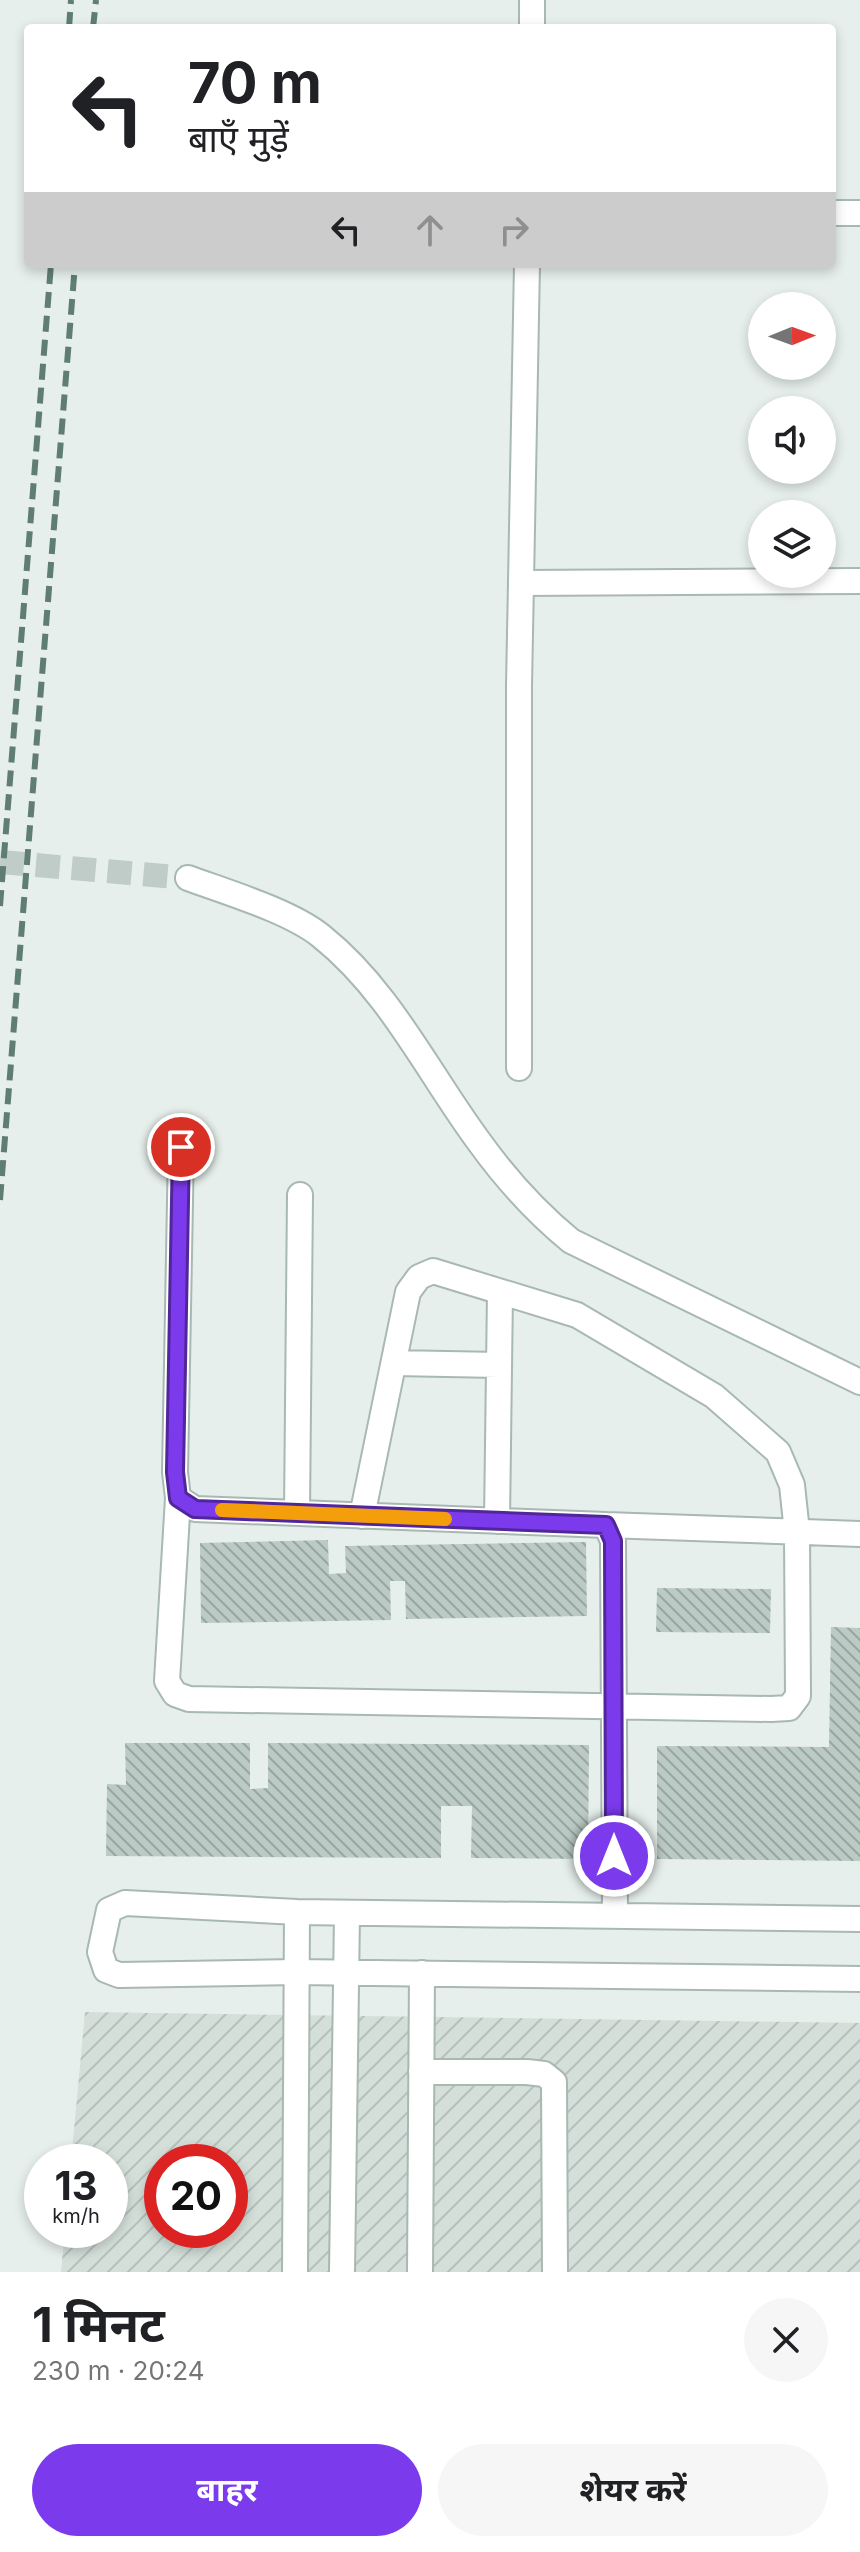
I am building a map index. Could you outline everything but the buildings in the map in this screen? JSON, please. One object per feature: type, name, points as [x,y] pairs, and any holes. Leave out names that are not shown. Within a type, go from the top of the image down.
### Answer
[{"type":"street","points":[[532,0],[532,24]]},
{"type":"street","points":[[836,213],[860,213]]},
{"type":"street","points":[[519,1068],[521,583],[527,268]]},
{"type":"street","points":[[521,583],[860,581]]},
{"type":"street","points":[[188,878],[246,899],[318,934],[365,975],[481,1145],[542,1216],[571,1241],[860,1382]]},
{"type":"street","points":[[181,1147],[175,1472],[178,1498],[167,1681],[175,1694],[189,1699],[614,1709],[789,1708],[798,1696],[797,1532],[792,1485],[778,1452],[714,1396],[577,1315],[433,1271],[419,1277],[408,1292],[362,1516]]},
{"type":"street","points":[[297,1513],[300,1195]]},
{"type":"street","points":[[497,1521],[500,1292]]},
{"type":"street","points":[[394,1363],[499,1365]]},
{"type":"street","points":[[178,1498],[195,1509],[860,1534]]},
{"type":"street","points":[[606,1525],[613,1541],[615,1915]]},
{"type":"street","points":[[860,1919],[297,1912],[125,1903],[109,1910],[100,1952],[106,1970],[119,1975],[346,1972],[860,1979]]},
{"type":"street","points":[[295,2272],[297,1912]]},
{"type":"street","points":[[342,2272],[347,1913]]},
{"type":"street","points":[[420,2272],[422,1973]]},
{"type":"street","points":[[421,2072],[527,2072],[544,2074],[554,2082],[555,2272]]},
{"type":"shaded area","points":[[85,2012],[860,2023],[860,2272],[61,2272],[63,2248],[128,2248],[128,2144],[73,2144]]},
{"type":"tunnel","points":[[0,862],[188,878]]},
{"type":"railway","points":[[69,24],[71,0]]},
{"type":"railway","points":[[93,24],[96,0]]},
{"type":"railway","points":[[0,906],[51,268]]},
{"type":"railway","points":[[0,1200],[75,268]]},
{"type":"slow traffic","points":[[222,1510],[445,1519]]},
{"type":"route","points":[[181,1147],[175,1472],[178,1498],[195,1509],[606,1525],[613,1541],[614,1856]]}]
